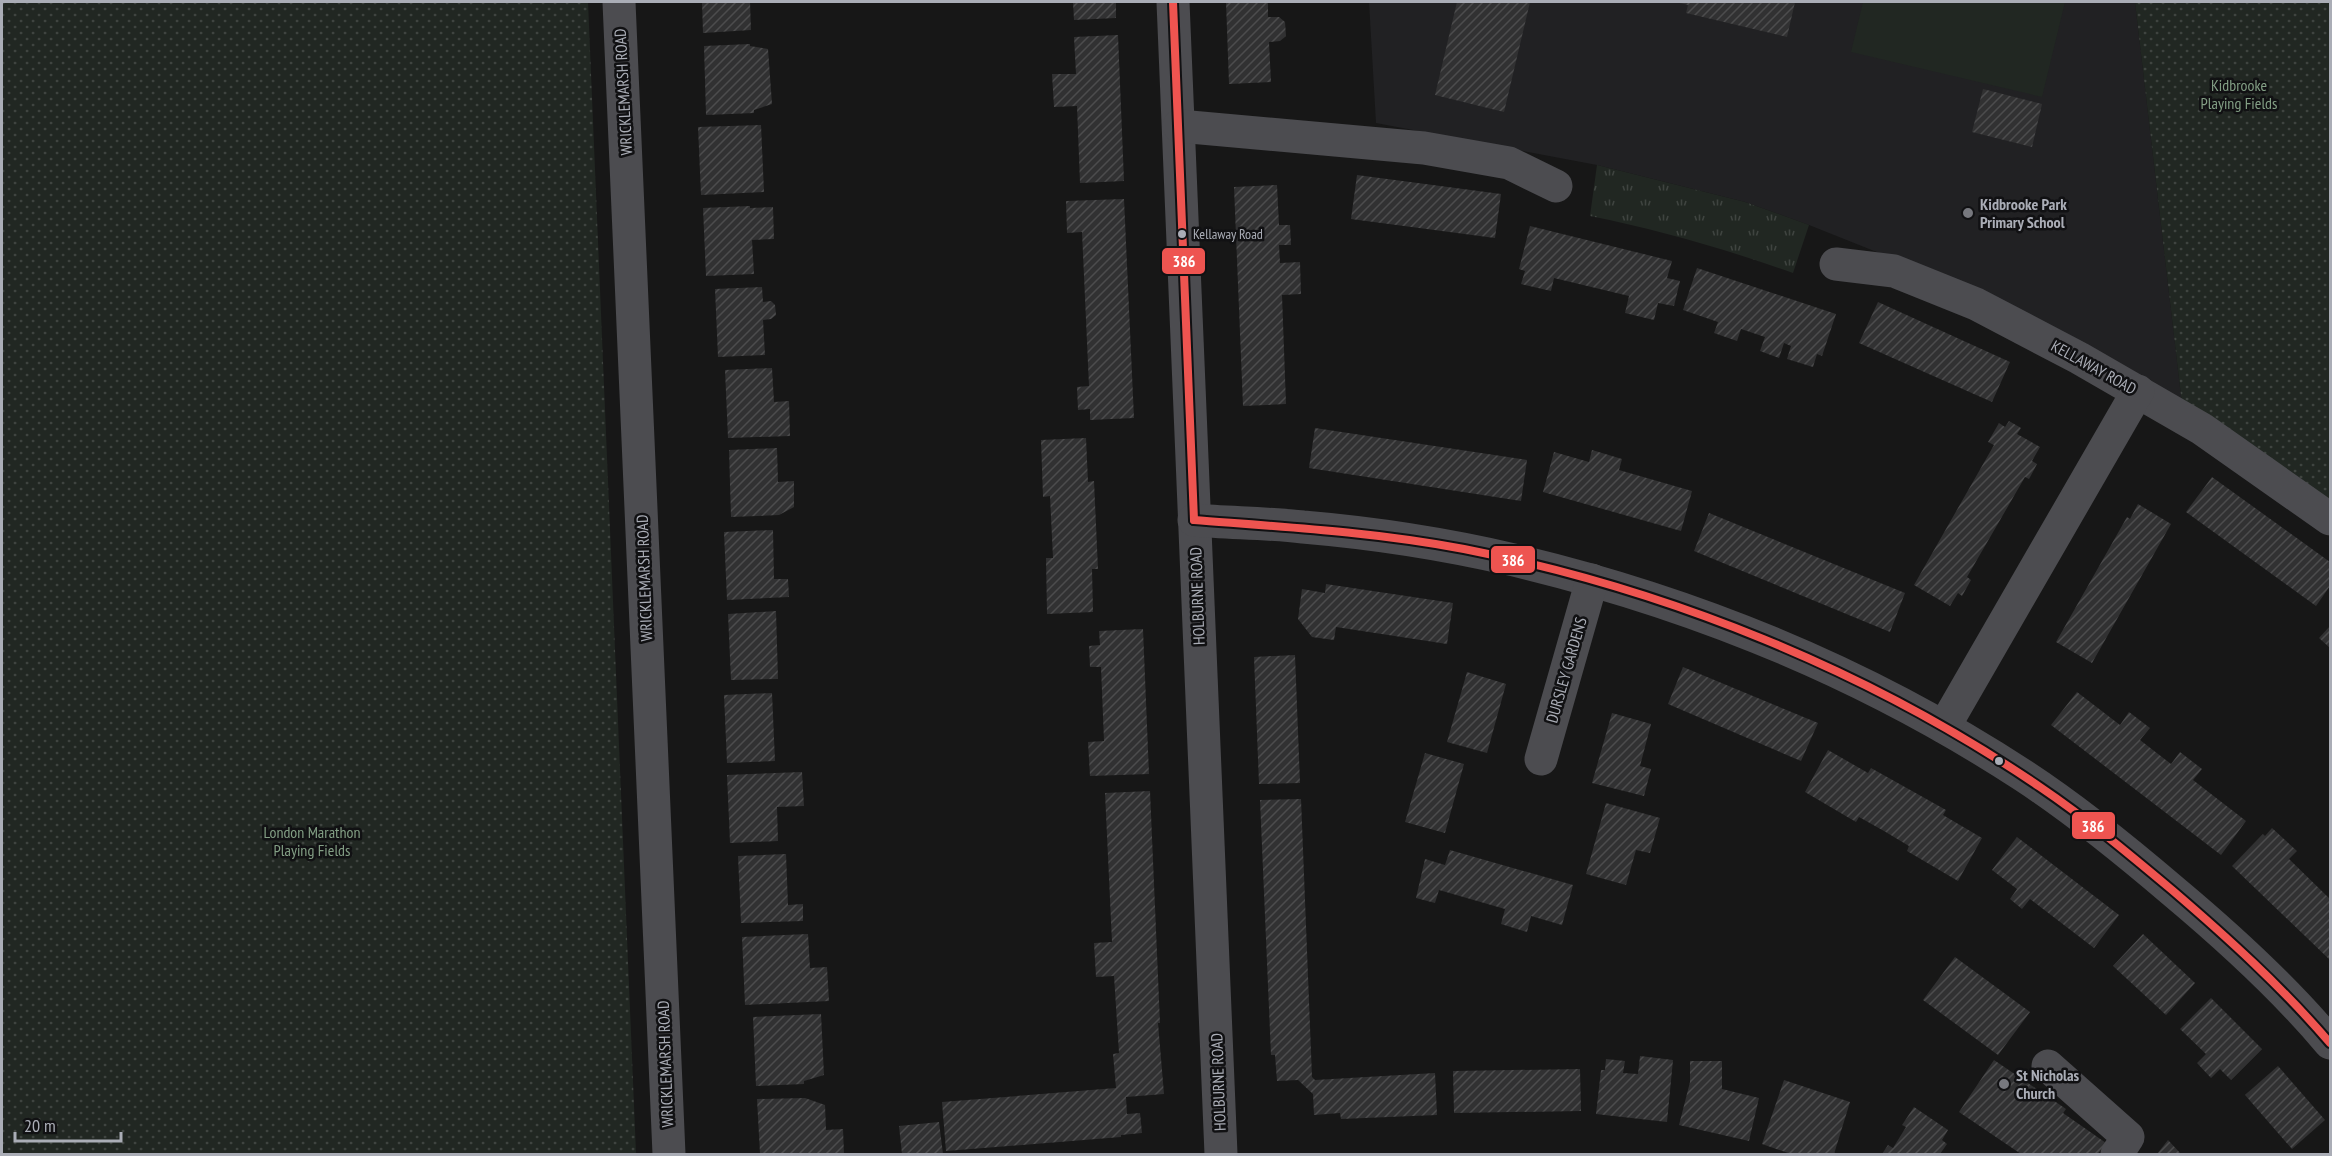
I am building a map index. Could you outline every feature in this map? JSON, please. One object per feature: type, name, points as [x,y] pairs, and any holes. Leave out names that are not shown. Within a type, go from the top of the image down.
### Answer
[{"type":"street","name":"WRICKLEMARSH ROAD","points":[[619,2],[669,1155]]},
{"type":"street","name":"HOLBURNE ROAD","points":[[1173,2],[1221,1155]]},
{"type":"street","points":[[1179,126],[1424,148],[1509,163],[1556,186]]},
{"type":"street","name":"KELLAWAY ROAD","points":[[1836,264],[1894,271],[1976,304],[2138,391],[2202,429],[2331,519]]},
{"type":"street","points":[[1944,727],[2138,391]]},
{"type":"street","points":[[1194,520],[1302,526],[1405,540],[1512,560],[1592,580],[1684,608],[1765,639],[1861,683],[1944,727],[2026,777],[2080,816],[2201,915],[2266,975],[2331,1043]]},
{"type":"street","name":"DURSLEY GARDENS","points":[[1541,759],[1592,580]]},
{"type":"street","points":[[2048,1066],[2128,1137],[2117,1155]]},
{"type":"shaded area","name":"Kidbrooke Park Primary School","points":[[1369,2],[2135,2],[2182,404],[1982,294],[1745,202],[1597,165],[1376,123]]},
{"type":"green space","name":"London Marathon Playing Fields","points":[[2,2],[588,2],[636,1154],[2,1154]]},
{"type":"green space","points":[[1863,2],[2065,2],[2042,97],[1851,52]]},
{"type":"green space","name":"Kidbrooke Playing Fields","points":[[2135,2],[2330,2],[2330,506],[2182,404]]},
{"type":"green space","points":[[1597,165],[1745,202],[1809,225],[1793,273],[1692,241],[1590,216]]},
{"type":"building","points":[[702,2],[750,2],[751,30],[703,33]]},
{"type":"building","points":[[1073,2],[1116,2],[1116,18],[1074,20]]},
{"type":"building","points":[[1226,2],[1268,2],[1268,17],[1279,17],[1285,22],[1286,36],[1280,41],[1269,42],[1271,82],[1229,84]]},
{"type":"building","points":[[1457,2],[1530,2],[1504,112],[1435,95]]},
{"type":"building","points":[[1676,2],[1795,2],[1787,37],[1686,13],[1688,5]]},
{"type":"building","points":[[1118,35],[1124,181],[1080,183],[1077,106],[1054,107],[1052,74],[1076,74],[1074,37]]},
{"type":"building","points":[[750,44],[750,46],[768,49],[772,104],[754,110],[754,113],[706,115],[704,46]]},
{"type":"building","points":[[1983,89],[2042,104],[2032,147],[1972,132]]},
{"type":"building","points":[[761,125],[764,192],[701,195],[698,127]]},
{"type":"building","points":[[1357,175],[1501,194],[1495,238],[1351,219]]},
{"type":"building","points":[[1277,185],[1279,225],[1290,225],[1291,245],[1279,245],[1280,263],[1300,262],[1301,294],[1282,295],[1286,404],[1243,406],[1234,187]]},
{"type":"building","points":[[1124,199],[1134,418],[1090,420],[1090,409],[1078,410],[1077,387],[1089,386],[1082,232],[1067,233],[1066,201]]},
{"type":"building","points":[[750,206],[750,208],[773,207],[774,239],[752,240],[754,274],[706,276],[703,208]]},
{"type":"building","points":[[1530,226],[1672,261],[1667,278],[1680,281],[1674,306],[1658,303],[1654,320],[1625,313],[1629,296],[1554,278],[1551,291],[1521,284],[1525,271],[1519,269]]},
{"type":"building","points":[[1697,268],[1836,314],[1822,356],[1817,354],[1813,367],[1787,359],[1791,346],[1784,343],[1779,358],[1760,351],[1765,337],[1741,329],[1737,341],[1714,333],[1718,322],[1683,310]]},
{"type":"building","points":[[762,287],[763,302],[771,301],[775,305],[776,315],[771,319],[763,320],[765,355],[718,357],[715,289]]},
{"type":"building","points":[[1878,302],[2010,362],[1992,402],[1859,343]]},
{"type":"building","points":[[772,368],[774,402],[789,401],[790,436],[728,438],[725,370]]},
{"type":"building","points":[[2009,421],[2021,428],[2017,434],[2040,447],[2032,461],[2037,464],[2029,479],[2025,477],[1967,577],[1971,580],[1962,596],[1958,593],[1950,606],[1914,585],[1994,445],[1988,442],[1999,423],[2005,427]]},
{"type":"building","points":[[1315,428],[1527,460],[1521,501],[1309,468]]},
{"type":"building","points":[[1086,438],[1088,482],[1094,481],[1098,569],[1092,569],[1093,612],[1047,614],[1046,558],[1053,558],[1050,496],[1043,497],[1041,440]]},
{"type":"building","points":[[777,448],[778,482],[794,481],[794,507],[779,515],[731,517],[729,450]]},
{"type":"building","points":[[1592,450],[1622,459],[1619,470],[1692,491],[1681,531],[1543,492],[1554,452],[1589,462]]},
{"type":"building","points":[[2212,477],[2330,562],[2330,586],[2316,606],[2186,512]]},
{"type":"building","points":[[2138,504],[2171,524],[2092,663],[2056,642],[2127,517],[2130,519]]},
{"type":"building","points":[[1709,513],[1905,593],[1890,632],[1694,551]]},
{"type":"building","points":[[773,530],[774,579],[788,579],[789,597],[727,600],[724,532]]},
{"type":"building","points":[[1326,584],[1453,603],[1447,644],[1336,627],[1334,640],[1312,637],[1298,619],[1302,589],[1325,593]]},
{"type":"building","points":[[776,611],[778,679],[731,680],[728,614]]},
{"type":"building","points":[[2330,626],[2330,648],[2319,638]]},
{"type":"building","points":[[1143,629],[1149,774],[1090,776],[1088,742],[1104,741],[1101,667],[1090,667],[1089,646],[1100,645],[1099,631]]},
{"type":"building","points":[[1295,655],[1300,783],[1259,784],[1254,657]]},
{"type":"building","points":[[1683,667],[1818,723],[1801,761],[1668,704]]},
{"type":"building","points":[[1467,672],[1506,684],[1487,753],[1447,742]]},
{"type":"building","points":[[2077,692],[2120,725],[2129,712],[2150,728],[2140,740],[2171,764],[2180,752],[2202,769],[2193,780],[2246,821],[2221,855],[2051,725]]},
{"type":"building","points":[[772,693],[775,761],[727,763],[724,695]]},
{"type":"building","points":[[1612,713],[1651,724],[1640,766],[1651,769],[1644,796],[1592,783]]},
{"type":"building","points":[[1828,750],[1868,773],[1871,768],[1946,810],[1943,815],[1982,838],[1958,881],[1907,851],[1909,846],[1884,831],[1859,817],[1856,822],[1805,792]]},
{"type":"building","points":[[1425,753],[1464,764],[1445,833],[1405,822]]},
{"type":"building","points":[[802,772],[804,806],[777,807],[778,841],[730,843],[727,775]]},
{"type":"building","points":[[1150,791],[1160,1023],[1158,1023],[1164,1094],[1126,1097],[1127,1114],[1140,1113],[1142,1133],[1121,1135],[1121,1137],[946,1151],[942,1102],[1116,1088],[1113,1054],[1119,1053],[1114,976],[1096,977],[1094,943],[1112,942],[1105,793]]},
{"type":"building","points":[[1301,799],[1312,1077],[1315,1080],[1435,1073],[1437,1115],[1341,1119],[1340,1113],[1314,1115],[1313,1094],[1298,1080],[1277,1081],[1275,1055],[1271,1055],[1260,800]]},
{"type":"building","points":[[1606,803],[1660,818],[1650,853],[1636,850],[1626,885],[1586,874]]},
{"type":"building","points":[[2272,828],[2297,851],[2289,859],[2330,899],[2330,960],[2232,866],[2263,834],[2265,836]]},
{"type":"building","points":[[2017,837],[2119,915],[2094,948],[2030,899],[2022,909],[2010,899],[2017,889],[1992,870]]},
{"type":"building","points":[[1450,850],[1573,885],[1562,925],[1531,916],[1527,932],[1501,924],[1505,909],[1439,890],[1435,903],[1416,898],[1425,859],[1445,865]]},
{"type":"building","points":[[786,854],[788,905],[803,904],[803,921],[741,923],[738,856]]},
{"type":"building","points":[[808,934],[810,968],[827,967],[829,1001],[745,1005],[742,937]]},
{"type":"building","points":[[2143,934],[2195,983],[2166,1015],[2113,966]]},
{"type":"building","points":[[1955,957],[2030,1012],[1998,1055],[1923,1000]]},
{"type":"building","points":[[2211,998],[2262,1049],[2231,1080],[2220,1069],[2211,1078],[2197,1063],[2206,1054],[2180,1029]]},
{"type":"building","points":[[821,1014],[824,1075],[804,1081],[804,1084],[756,1086],[753,1017]]},
{"type":"building","points":[[1640,1056],[1673,1060],[1667,1122],[1596,1114],[1601,1070],[1605,1070],[1606,1059],[1625,1061],[1623,1073],[1638,1074]]},
{"type":"building","name":"St Nicholas Church","points":[[1994,1060],[2066,1109],[2063,1113],[2106,1143],[2098,1154],[2021,1154],[1959,1112]]},
{"type":"building","points":[[1690,1061],[1722,1061],[1722,1089],[1759,1098],[1749,1141],[1679,1125],[1690,1082]]},
{"type":"building","points":[[2278,1066],[2325,1120],[2292,1149],[2245,1095]]},
{"type":"building","points":[[1580,1069],[1581,1111],[1454,1113],[1453,1071]]},
{"type":"building","points":[[1784,1080],[1850,1102],[1834,1154],[1791,1154],[1762,1144]]},
{"type":"building","points":[[805,1098],[825,1105],[826,1130],[843,1129],[844,1154],[760,1154],[757,1099]]},
{"type":"building","points":[[1914,1107],[1948,1130],[1942,1140],[1947,1144],[1940,1154],[1882,1154],[1888,1145],[1893,1148],[1906,1127],[1902,1125]]},
{"type":"building","points":[[939,1122],[943,1154],[902,1154],[899,1126]]},
{"type":"building","points":[[2168,1140],[2181,1154],[2157,1154]]},
{"type":"transit line","name":"386","points":[[1173,2],[1194,520]]},
{"type":"transit line","name":"386","points":[[1194,520],[1397,538],[1464,549],[1540,566],[1690,611],[1764,639],[1836,671],[1906,706],[1974,745],[2074,811],[2156,877],[2234,945],[2293,1002],[2330,1043]]},
{"type":"place","name":"Kidbrooke Park Primary School","points":[[1968,213]]},
{"type":"place","name":"Kellaway Road","points":[[1182,234]]},
{"type":"place","name":"St Nicholas Church","points":[[2004,1084]]}]
